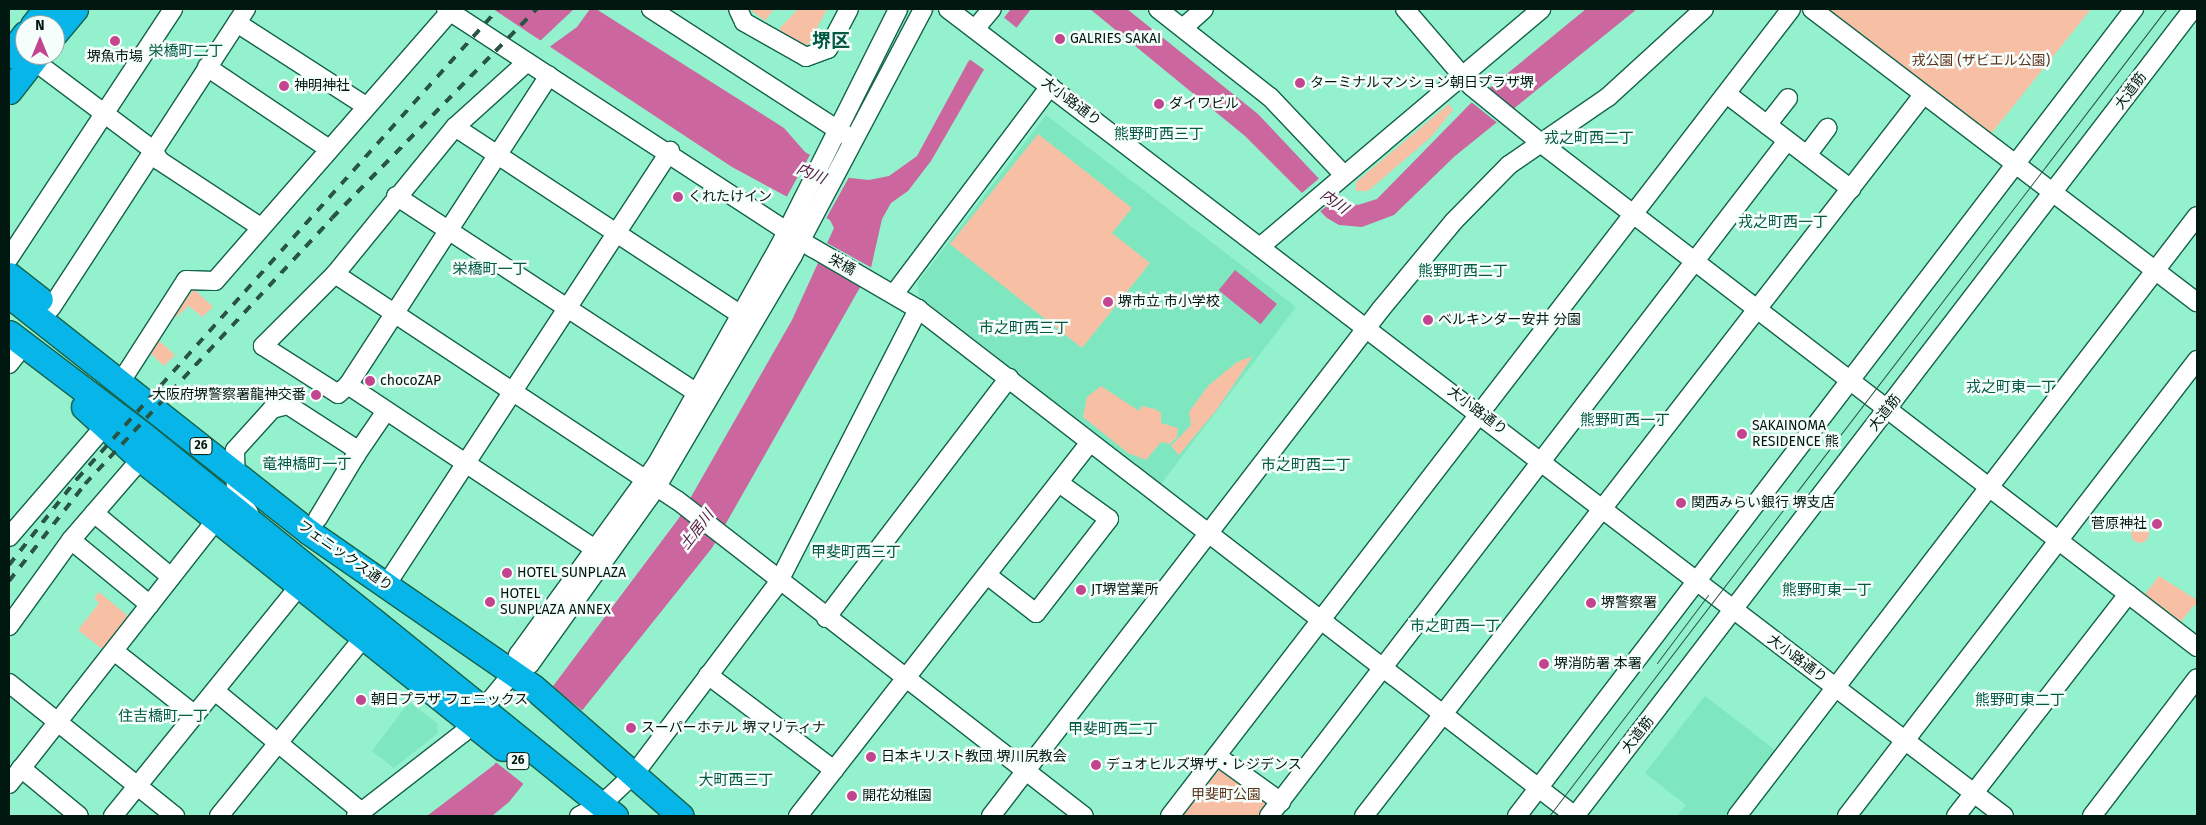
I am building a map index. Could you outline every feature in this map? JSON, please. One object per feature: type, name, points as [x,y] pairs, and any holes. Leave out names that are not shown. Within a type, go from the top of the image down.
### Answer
[{"type":"highway","points":[[65,21],[75,9]]},
{"type":"highway","points":[[9,90],[29,65]]},
{"type":"highway","name":"26","points":[[9,274],[51,308],[125,376]]},
{"type":"highway","name":"フェニックス通り","points":[[9,295],[125,376],[231,463],[523,680],[590,733],[635,773],[670,813]]},
{"type":"highway","name":"26","points":[[14,348],[141,459],[222,511],[596,814]]},
{"type":"highway","name":"フェニックス通り","points":[[14,348],[222,511],[285,550],[306,578]]},
{"type":"street","points":[[9,258],[173,9]]},
{"type":"street","points":[[651,9],[842,142]]},
{"type":"street","points":[[738,9],[748,24],[793,54],[811,58],[828,49],[849,9]]},
{"type":"street","points":[[215,692],[279,744],[359,814],[484,722],[523,680],[530,664],[651,485],[801,232],[842,142],[898,9]]},
{"type":"street","points":[[842,142],[923,9]]},
{"type":"street","name":"大小路通り","points":[[948,9],[1479,412],[1698,581],[1734,611],[2004,816]]},
{"type":"street","points":[[979,32],[992,9]]},
{"type":"street","points":[[1158,9],[1270,97],[1340,179]]},
{"type":"street","points":[[1183,28],[1204,9]]},
{"type":"street","points":[[1405,9],[1466,81],[1514,122],[2197,647]]},
{"type":"street","points":[[1261,246],[1305,207],[1466,81],[1541,9]]},
{"type":"street","points":[[991,816],[1367,328],[1481,190],[1608,97],[1704,9]]},
{"type":"street","points":[[1170,816],[1320,617],[1633,214],[1728,95],[1791,9]]},
{"type":"street","points":[[1812,9],[2197,302]]},
{"type":"street","points":[[1517,816],[2134,9]]},
{"type":"street","name":"大道筋","points":[[1575,816],[1888,410],[2193,9]]},
{"type":"street","points":[[125,376],[186,280],[216,282],[259,226],[329,149],[448,10]]},
{"type":"street","name":"栄橋","points":[[448,10],[527,62],[801,232],[872,282],[918,310],[1010,378],[1090,442],[1443,711],[1575,816]]},
{"type":"street","points":[[51,308],[241,16],[366,106]]},
{"type":"street","points":[[527,62],[455,126],[396,196],[335,274],[263,346],[386,412],[595,549]]},
{"type":"street","points":[[44,65],[153,150],[160,161],[259,226]]},
{"type":"street","points":[[207,67],[329,149]]},
{"type":"street","points":[[343,390],[550,76]]},
{"type":"street","points":[[894,294],[1050,86]]},
{"type":"street","points":[[1728,95],[1851,189]]},
{"type":"street","points":[[1364,816],[1443,711],[1603,509],[1923,95]]},
{"type":"street","points":[[1767,125],[1788,98]]},
{"type":"street","points":[[455,126],[740,314]]},
{"type":"street","points":[[1807,155],[1827,128]]},
{"type":"street","points":[[1270,816],[1787,140]]},
{"type":"street","points":[[394,584],[465,464],[670,151]]},
{"type":"street","points":[[396,196],[696,392]]},
{"type":"street","points":[[1736,816],[1990,488],[2197,216]]},
{"type":"street","points":[[523,680],[518,655],[595,549],[651,485],[696,392],[740,314],[801,232]]},
{"type":"street","points":[[335,274],[651,485],[677,500],[734,544],[778,583],[907,676],[1084,816]]},
{"type":"street","points":[[596,814],[635,773],[778,583],[918,310]]},
{"type":"street","points":[[1847,816],[2197,360]]},
{"type":"street","points":[[826,618],[1010,378]]},
{"type":"street","points":[[285,550],[239,504],[231,463],[268,412],[283,405],[303,412],[353,447],[356,455]]},
{"type":"street","points":[[313,525],[356,455],[386,412]]},
{"type":"street","points":[[9,537],[104,427]]},
{"type":"street","points":[[798,816],[1090,442]]},
{"type":"street","points":[[9,626],[72,540],[141,459]]},
{"type":"street","points":[[987,575],[1036,613],[1092,542],[1109,519],[1059,483]]},
{"type":"street","points":[[9,784],[56,721],[114,651],[222,511]]},
{"type":"street","points":[[94,513],[171,577]]},
{"type":"street","points":[[72,540],[150,605]]},
{"type":"street","points":[[113,816],[306,578]]},
{"type":"street","points":[[1956,816],[2128,594]]},
{"type":"street","points":[[219,816],[370,630]]},
{"type":"street","points":[[114,651],[195,715]]},
{"type":"street","points":[[708,675],[834,770]]},
{"type":"street","points":[[2092,816],[2197,678]]},
{"type":"street","points":[[9,683],[175,816]]},
{"type":"street","points":[[1217,756],[1281,802]]},
{"type":"street","points":[[21,768],[79,816]]},
{"type":"shaded area","name":"堺市立 市小学校","points":[[1046,115],[1296,307],[1161,484],[919,296],[918,282]]},
{"type":"shaded area","points":[[1705,696],[1779,753],[1730,816],[1677,816],[1686,805],[1645,773]]},
{"type":"shaded area","points":[[409,702],[437,723],[438,733],[394,768],[372,751]]},
{"type":"green space","points":[[751,9],[774,9],[765,21],[751,10]]},
{"type":"green space","points":[[798,9],[827,9],[808,45],[800,45],[779,29]]},
{"type":"green space","name":"戎公園 (ザビエル公園)","points":[[1829,9],[2091,9],[1991,134]]},
{"type":"green space","points":[[1449,104],[1453,110],[1430,138],[1368,191],[1356,191],[1356,182]]},
{"type":"green space","points":[[1038,134],[1132,208],[1112,233],[1150,263],[1082,348],[950,244]]},
{"type":"green space","points":[[194,289],[213,307],[202,317],[189,306],[164,327]]},
{"type":"green space","points":[[157,339],[175,355],[164,366],[149,352]]},
{"type":"green space","points":[[1253,356],[1218,408],[1179,455],[1171,446],[1191,425],[1189,412],[1208,386],[1237,362]]},
{"type":"green space","points":[[1101,386],[1139,411],[1141,406],[1155,409],[1161,413],[1161,423],[1178,428],[1177,437],[1170,444],[1161,442],[1146,460],[1128,453],[1083,417],[1087,397]]},
{"type":"green space","points":[[2136,525],[2144,525],[2149,530],[2147,541],[2136,543],[2131,538],[2131,530]]},
{"type":"green space","points":[[2159,576],[2197,600],[2197,607],[2194,605],[2181,622],[2145,594]]},
{"type":"green space","points":[[99,592],[128,616],[102,649],[78,630],[99,603],[94,598]]},
{"type":"green space","name":"甲斐町公園","points":[[1222,766],[1269,801],[1262,816],[1182,816]]},
{"type":"water","points":[[493,9],[596,9],[784,128],[805,152],[850,178],[869,180],[889,176],[917,156],[968,62],[1011,9],[1031,9],[983,71],[931,161],[908,191],[891,203],[882,219],[871,268],[712,548],[509,802],[492,816],[427,816],[494,765],[679,518],[792,320],[834,228],[830,220],[732,167]]},
{"type":"water","name":"内川","points":[[1090,9],[1127,9],[1258,114],[1340,201],[1358,205],[1377,199],[1470,104],[1586,9],[1637,9],[1455,156],[1394,215],[1362,227],[1339,225],[1327,218],[1245,136]]},
{"type":"water","points":[[1235,270],[1277,304],[1261,324],[1219,290]]},
{"type":"pier","points":[[574,9],[590,9],[577,27],[548,48],[539,42]]},
{"type":"pier","points":[[1002,16],[1017,28],[986,71],[968,58]]},
{"type":"pier","points":[[1486,88],[1514,112],[1500,125],[1470,101]]},
{"type":"pier","points":[[811,153],[850,175],[826,219],[787,197]]},
{"type":"pier","points":[[1322,176],[1339,196],[1316,215],[1300,195]]},
{"type":"pier","points":[[827,243],[873,269],[864,285],[818,260]]},
{"type":"pier","points":[[551,686],[587,714],[529,788],[493,760]]},
{"type":"tram line","points":[[1549,816],[2166,9]]},
{"type":"tram line","points":[[1657,663],[1708,595]]},
{"type":"railway","points":[[9,565],[77,479],[498,9]]},
{"type":"railway","points":[[9,581],[85,484],[332,218],[537,9]]},
{"type":"place","name":"GALRIES SAKAI","points":[[1060,39]]},
{"type":"place","name":"堺魚市場","points":[[115,41]]},
{"type":"place","name":"ターミナルマンション朝日プラザ堺","points":[[1300,83]]},
{"type":"place","name":"神明神社","points":[[284,86]]},
{"type":"place","name":"ダイワビル","points":[[1159,104]]},
{"type":"place","name":"くれたけイン","points":[[678,197]]},
{"type":"place","name":"堺市立 市小学校","points":[[1108,302]]},
{"type":"place","name":"ベルキンダー安井 分園","points":[[1428,320]]},
{"type":"place","name":"chocoZAP","points":[[370,381]]},
{"type":"place","name":"大阪府堺警察署龍神交番","points":[[316,395]]},
{"type":"place","name":"SAKAINOMA RESIDENCE 熊","points":[[1742,434]]},
{"type":"place","name":"関西みらい銀行 堺支店","points":[[1681,503]]},
{"type":"place","name":"菅原神社","points":[[2157,524]]},
{"type":"place","name":"HOTEL SUNPLAZA","points":[[507,573]]},
{"type":"place","name":"JT堺営業所","points":[[1081,590]]},
{"type":"place","name":"HOTEL SUNPLAZA ANNEX","points":[[490,602]]},
{"type":"place","name":"堺警察署","points":[[1591,603]]},
{"type":"place","name":"堺消防署 本署","points":[[1544,664]]},
{"type":"place","name":"朝日プラザ フェニックス","points":[[361,700]]},
{"type":"place","name":"スーパーホテル 堺マリティナ","points":[[631,728]]},
{"type":"place","name":"日本キリスト教団 堺川尻教会","points":[[871,757]]},
{"type":"place","name":"デュオヒルズ堺ザ・レジデンス","points":[[1096,765]]},
{"type":"place","name":"開花幼稚園","points":[[852,796]]},
{"type":"district","name":"堺区","points":[[831,41]]},
{"type":"district","name":"栄橋町二丁","points":[[186,52]]},
{"type":"district","name":"熊野町西三丁","points":[[1159,135]]},
{"type":"district","name":"戎之町西二丁","points":[[1589,139]]},
{"type":"district","name":"戎之町西一丁","points":[[1783,223]]},
{"type":"district","name":"栄橋町一丁","points":[[490,270]]},
{"type":"district","name":"熊野町西二丁","points":[[1463,272]]},
{"type":"district","name":"市之町西三丁","points":[[1024,329]]},
{"type":"district","name":"戎之町東一丁","points":[[2011,388]]},
{"type":"district","name":"熊野町西一丁","points":[[1625,421]]},
{"type":"district","name":"竜神橋町一丁","points":[[307,465]]},
{"type":"district","name":"市之町西二丁","points":[[1306,466]]},
{"type":"district","name":"甲斐町西三丁","points":[[856,553]]},
{"type":"district","name":"熊野町東一丁","points":[[1827,591]]},
{"type":"district","name":"市之町西一丁","points":[[1455,627]]},
{"type":"district","name":"熊野町東二丁","points":[[2020,701]]},
{"type":"district","name":"住吉橋町一丁","points":[[163,717]]},
{"type":"district","name":"甲斐町西二丁","points":[[1113,730]]},
{"type":"district","name":"大町西三丁","points":[[736,781]]},
{"type":"water label","name":"土居川","points":[[697,530]]}]
